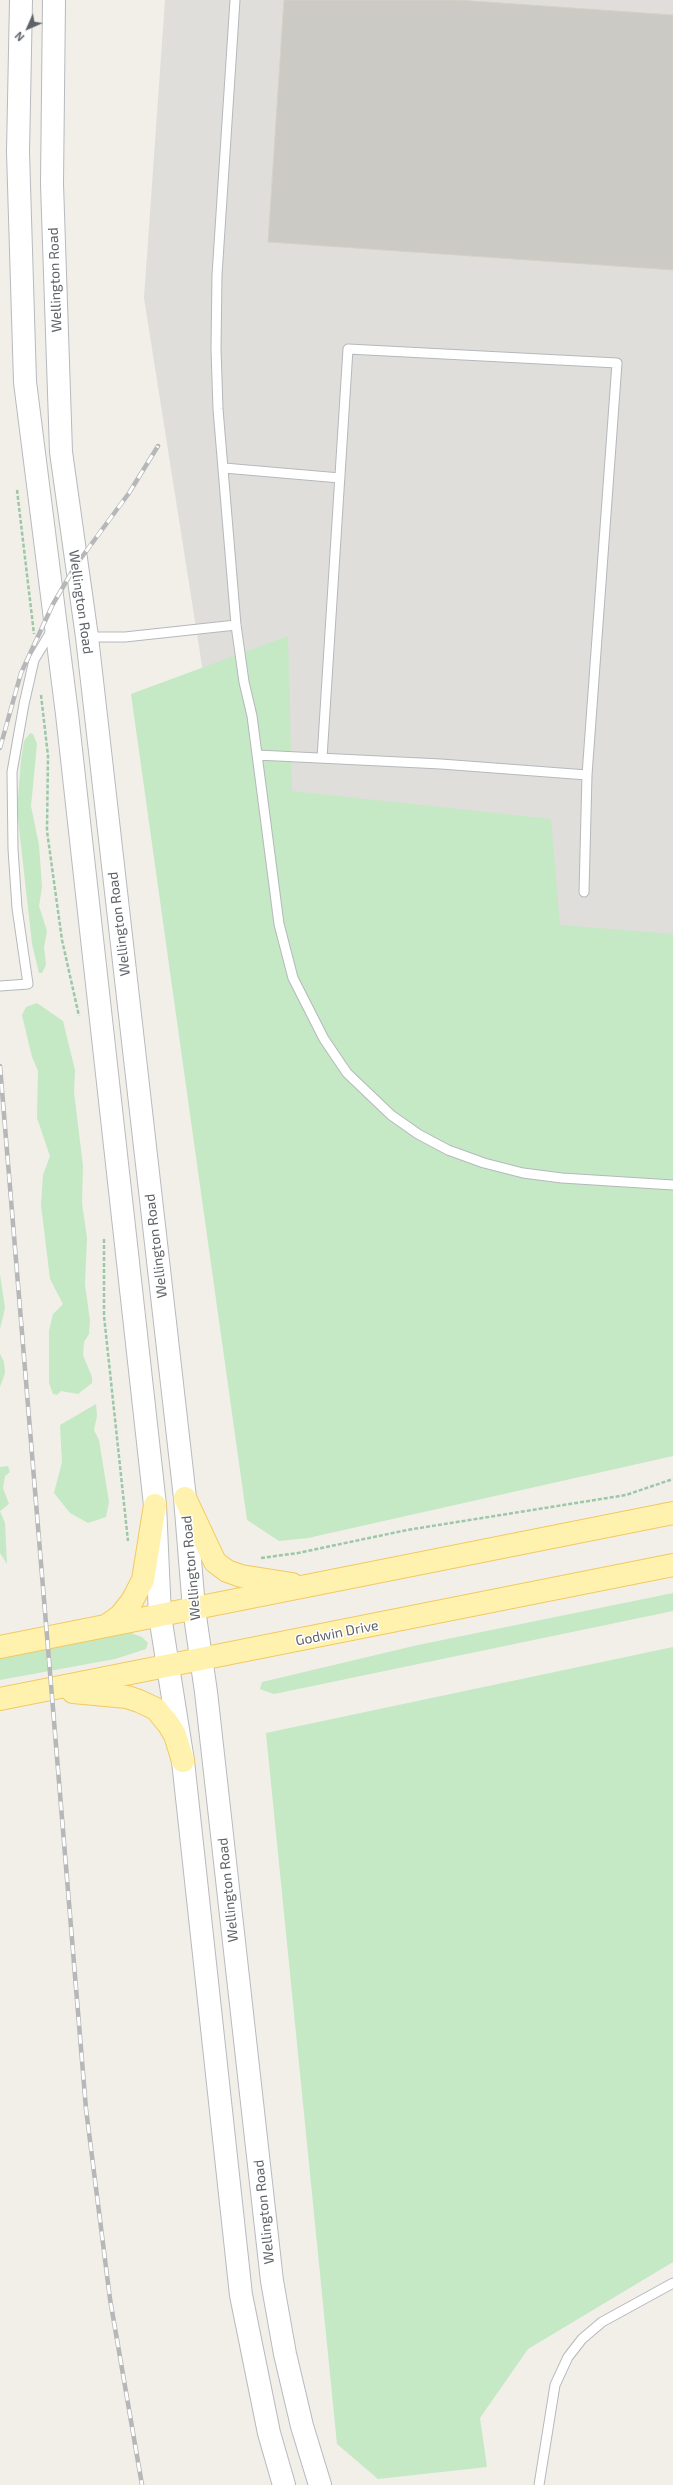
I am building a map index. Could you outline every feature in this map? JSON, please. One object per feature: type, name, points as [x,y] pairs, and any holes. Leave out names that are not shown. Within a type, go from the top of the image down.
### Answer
[{"type":"main road","name":"Wellington Road","points":[[21,0],[18,152],[25,382],[56,624],[155,1504],[160,1616],[183,1761],[241,2295],[270,2433],[284,2485]]},
{"type":"main road","name":"Wellington Road","points":[[54,0],[52,184],[61,444],[86,637],[185,1498],[194,1609],[272,2281],[285,2354],[302,2426],[320,2485]]},
{"type":"main road","points":[[185,1498],[215,1562],[228,1571],[275,1582],[309,1586]]},
{"type":"main road","points":[[105,1627],[120,1616],[132,1602],[143,1580],[155,1504]]},
{"type":"main road","points":[[0,1647],[673,1514]]},
{"type":"main road","name":"Godwin Drive","points":[[0,1699],[673,1565]]},
{"type":"main road","points":[[50,1690],[127,1697],[156,1709],[169,1725],[183,1761]]},
{"type":"main road","points":[[270,2433],[274,2485]]},
{"type":"main road","points":[[313,2462],[332,2485]]},
{"type":"lane","points":[[235,0],[217,274],[216,349],[236,625],[257,755],[279,924],[293,978],[324,1040],[347,1072],[365,1092],[391,1115],[418,1134],[448,1150],[484,1163],[523,1173],[562,1178],[673,1185]]},
{"type":"lane","points":[[322,758],[348,349],[618,364],[586,776],[584,892]]},
{"type":"lane","points":[[224,468],[340,478]]},
{"type":"lane","points":[[0,986],[28,984],[17,908],[13,856],[12,772],[24,704],[34,660],[56,624]]},
{"type":"lane","points":[[86,637],[125,637],[236,625]]},
{"type":"lane","points":[[257,755],[586,776]]},
{"type":"lane","points":[[539,2485],[555,2385],[568,2357],[582,2339],[602,2322],[673,2283]]},
{"type":"path","points":[[253,1560],[298,1553],[407,1530],[626,1495],[673,1479]]},
{"type":"shaded area","points":[[165,0],[673,0],[673,1222],[229,837],[144,298]]},
{"type":"green space","points":[[288,636],[292,791],[551,819],[560,925],[673,934],[673,1456],[308,1538],[279,1541],[247,1520],[131,694]]},
{"type":"green space","points":[[30,733],[33,734],[37,744],[31,806],[39,845],[42,887],[39,906],[47,931],[44,947],[46,965],[42,973],[39,973],[32,944],[17,810],[24,741]]},
{"type":"green space","points":[[37,1003],[63,1021],[75,1070],[74,1092],[83,1166],[82,1203],[87,1238],[85,1284],[90,1321],[89,1334],[84,1342],[83,1355],[92,1377],[92,1383],[78,1394],[61,1391],[57,1395],[53,1394],[49,1383],[49,1331],[53,1314],[63,1304],[50,1279],[41,1205],[43,1175],[50,1156],[37,1118],[38,1071],[32,1057],[22,1015],[26,1007]]},
{"type":"green space","points":[[0,1274],[5,1308],[0,1329]]},
{"type":"green space","points":[[0,1354],[4,1362],[5,1373],[0,1387]]},
{"type":"green space","points":[[96,1404],[97,1416],[94,1430],[99,1440],[109,1502],[106,1517],[88,1523],[70,1513],[54,1493],[62,1462],[60,1425]]},
{"type":"green space","points":[[8,1466],[10,1472],[5,1476],[3,1488],[9,1504],[0,1511],[0,1467]]},
{"type":"green space","points":[[0,1511],[5,1523],[7,1564],[0,1553]]},
{"type":"green space","points":[[673,1593],[673,1611],[274,1694],[260,1689],[262,1682],[418,1645]]},
{"type":"green space","points":[[128,1632],[142,1637],[148,1643],[146,1649],[115,1659],[0,1680],[0,1656]]},
{"type":"green space","points":[[673,1647],[673,2262],[528,2349],[480,2418],[487,2467],[378,2479],[337,2444],[266,1733]]},
{"type":"building","points":[[284,0],[458,0],[673,15],[673,270],[268,242]]},
{"type":"railway","points":[[0,748],[21,673],[53,604],[76,565],[129,493],[158,446]]},
{"type":"railway","points":[[0,1066],[86,2109],[110,2299],[142,2485]]}]
